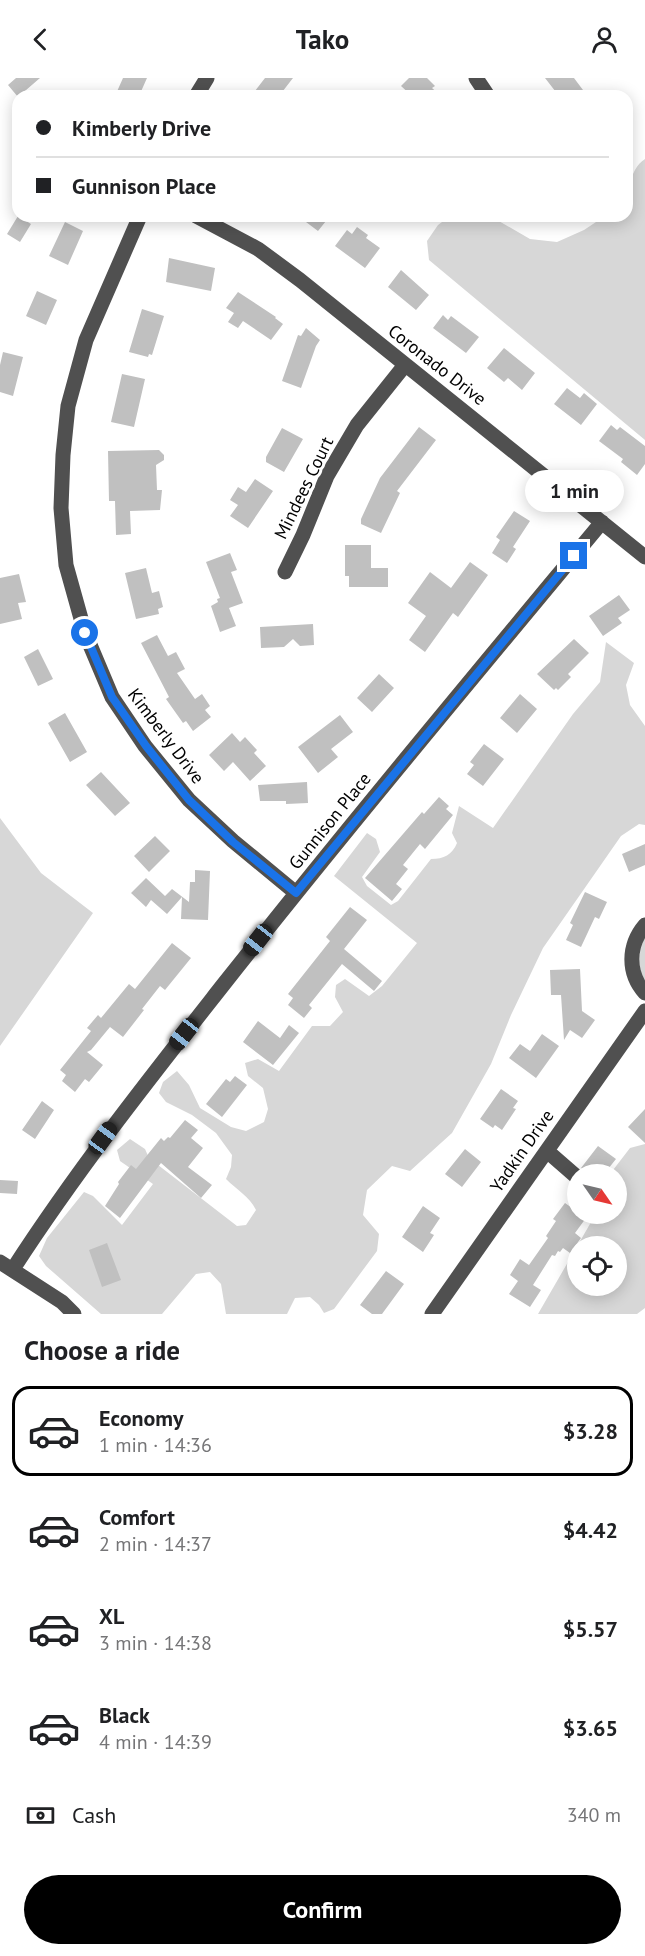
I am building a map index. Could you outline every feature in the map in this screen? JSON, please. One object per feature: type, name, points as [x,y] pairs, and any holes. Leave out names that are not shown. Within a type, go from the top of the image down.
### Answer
[{"type":"street","name":"Kimberly Drive","points":[[137,222],[86,340],[68,406],[61,508],[66,565],[85,633],[110,693],[146,746],[189,800],[233,842],[296,893]]},
{"type":"street","name":"Coronado Drive","points":[[207,222],[258,249],[300,280],[645,557]]},
{"type":"street","name":"Mindees Court","points":[[285,572],[303,536],[327,476],[357,425],[405,365]]},
{"type":"street","name":"Gunnison Place","points":[[6,1265],[41,1224],[116,1120],[296,893],[602,522]]},
{"type":"street","points":[[645,926],[638,934],[631,953],[632,971],[645,993]]},
{"type":"street","name":"Yadkin Drive","points":[[432,1314],[645,1011]]},
{"type":"street","points":[[547,1151],[567,1168]]},
{"type":"street","points":[[6,1265],[62,1302],[74,1314]]},
{"type":"shaded area","points":[[645,159],[645,440],[429,260],[427,241],[442,222],[500,222],[530,239],[557,242],[596,222],[633,222],[633,175]]},
{"type":"shaded area","points":[[606,642],[634,663],[626,685],[630,705],[645,726],[645,825],[639,824],[621,836],[543,948],[491,1064],[452,1133],[410,1171],[392,1166],[367,1190],[363,1215],[379,1234],[377,1251],[334,1309],[324,1313],[310,1297],[295,1298],[287,1314],[226,1314],[221,1284],[210,1272],[196,1274],[162,1314],[101,1314],[46,1266],[39,1256],[47,1238],[84,1192],[93,1196],[122,1225],[153,1184],[120,1161],[117,1150],[130,1139],[145,1149],[149,1158],[237,1226],[246,1225],[256,1210],[246,1197],[226,1179],[231,1167],[232,1155],[216,1133],[192,1115],[166,1102],[159,1093],[163,1082],[177,1071],[189,1085],[200,1108],[231,1127],[246,1131],[264,1122],[268,1109],[263,1088],[248,1076],[245,1063],[258,1059],[279,1071],[312,1026],[330,1026],[343,1012],[335,997],[336,985],[345,979],[369,996],[382,986],[417,943],[334,876],[367,833],[376,839],[380,852],[362,877],[367,886],[391,905],[398,901],[431,859],[444,857],[453,851],[457,843],[452,833],[459,806],[493,828],[573,714],[600,682]]},
{"type":"shaded area","points":[[0,818],[41,873],[93,913],[0,1046]]},
{"type":"shaded area","points":[[645,936],[645,981],[640,970],[639,959]]},
{"type":"shaded area","points":[[645,1144],[645,1308],[637,1314],[538,1314],[567,1264],[567,1296],[627,1296],[627,1236],[583,1236],[590,1224],[627,1224],[627,1164],[618,1164],[630,1148]]},
{"type":"building","points":[[16,78],[40,78],[26,90],[12,90],[8,85]]},
{"type":"building","points":[[123,78],[147,78],[142,90],[118,90]]},
{"type":"building","points":[[265,78],[293,78],[284,90],[256,90]]},
{"type":"building","points":[[409,78],[427,78],[435,86],[432,88],[434,90],[405,90],[401,86]]},
{"type":"building","points":[[545,78],[574,78],[583,90],[554,90]]},
{"type":"building","points":[[14,222],[31,224],[20,242],[7,234]]},
{"type":"building","points":[[65,222],[83,231],[68,265],[49,256]]},
{"type":"building","points":[[306,222],[325,222],[318,231]]},
{"type":"building","points":[[357,227],[368,235],[366,238],[380,248],[365,268],[335,246],[347,230],[352,234]]},
{"type":"building","points":[[169,258],[215,268],[211,291],[166,282]]},
{"type":"building","points":[[401,270],[429,295],[416,310],[388,287]]},
{"type":"building","points":[[37,291],[57,300],[46,325],[26,316]]},
{"type":"building","points":[[238,292],[283,324],[271,340],[243,321],[238,328],[228,322],[234,313],[226,308]]},
{"type":"building","points":[[142,309],[164,316],[152,355],[149,354],[148,357],[129,352]]},
{"type":"building","points":[[443,315],[448,320],[451,316],[479,337],[466,353],[433,328]]},
{"type":"building","points":[[306,328],[320,340],[301,388],[282,381],[298,335],[301,336]]},
{"type":"building","points":[[504,348],[535,373],[522,390],[508,378],[504,382],[487,368]]},
{"type":"building","points":[[3,352],[23,357],[13,396],[0,392],[0,365]]},
{"type":"building","points":[[122,374],[145,379],[134,427],[111,422]]},
{"type":"building","points":[[567,388],[580,398],[584,393],[597,404],[581,425],[554,404]]},
{"type":"building","points":[[611,425],[617,430],[620,427],[645,446],[645,464],[637,475],[621,462],[623,459],[599,441]]},
{"type":"building","points":[[419,427],[436,440],[397,491],[400,493],[381,533],[361,524],[361,519],[380,478]]},
{"type":"building","points":[[282,428],[303,439],[284,472],[266,462],[266,457]]},
{"type":"building","points":[[159,450],[164,455],[164,460],[156,465],[157,490],[162,490],[160,510],[130,511],[131,534],[116,535],[115,501],[109,501],[108,451]]},
{"type":"building","points":[[255,479],[273,491],[248,528],[230,516],[238,505],[230,500],[238,487],[246,492]]},
{"type":"building","points":[[514,511],[530,521],[513,547],[516,549],[507,563],[492,553],[500,540],[496,537]]},
{"type":"building","points":[[345,545],[371,545],[371,568],[388,568],[388,587],[349,587],[349,576],[345,576]]},
{"type":"building","points":[[230,553],[237,570],[231,572],[243,603],[229,608],[236,626],[220,632],[211,606],[220,598],[206,562]]},
{"type":"building","points":[[470,562],[488,575],[458,617],[453,613],[425,652],[409,640],[426,616],[408,603],[430,572],[451,588]]},
{"type":"building","points":[[146,568],[152,593],[159,591],[163,607],[158,609],[159,614],[136,619],[125,573]]},
{"type":"building","points":[[19,574],[26,602],[18,603],[22,619],[0,624],[0,578]]},
{"type":"building","points":[[619,595],[630,610],[618,618],[622,623],[603,636],[589,616]]},
{"type":"building","points":[[313,624],[314,645],[300,646],[293,639],[284,647],[261,648],[260,627]]},
{"type":"building","points":[[157,635],[168,656],[176,652],[185,669],[177,673],[195,699],[202,694],[210,706],[205,710],[211,717],[193,731],[186,721],[183,723],[166,699],[169,697],[141,643]]},
{"type":"building","points":[[574,639],[589,653],[568,674],[571,677],[558,690],[556,688],[554,690],[537,674]]},
{"type":"building","points":[[38,649],[53,679],[38,686],[24,657]]},
{"type":"building","points":[[379,674],[394,688],[372,712],[357,698]]},
{"type":"building","points":[[520,694],[537,709],[517,733],[500,718]]},
{"type":"building","points":[[65,713],[87,752],[70,762],[48,723]]},
{"type":"building","points":[[340,715],[353,732],[331,749],[338,757],[318,773],[298,747]]},
{"type":"building","points":[[232,733],[240,742],[245,737],[257,750],[254,753],[266,766],[250,781],[233,762],[224,771],[209,755]]},
{"type":"building","points":[[484,744],[504,759],[483,786],[467,774],[474,765],[470,762]]},
{"type":"building","points":[[101,772],[130,803],[115,816],[86,785]]},
{"type":"building","points":[[307,782],[308,803],[286,804],[286,801],[260,801],[258,785]]},
{"type":"building","points":[[439,797],[449,806],[446,809],[453,815],[425,849],[420,844],[403,865],[408,869],[396,884],[402,889],[392,901],[365,878],[422,812],[424,814]]},
{"type":"building","points":[[155,836],[170,851],[149,872],[134,856]]},
{"type":"building","points":[[645,844],[645,865],[629,872],[622,854]]},
{"type":"building","points":[[195,870],[210,871],[208,920],[181,919],[182,897],[167,914],[151,900],[146,907],[131,893],[146,878],[165,896],[172,889],[189,902],[190,882],[195,882]]},
{"type":"building","points":[[585,892],[607,902],[599,919],[595,917],[581,947],[566,940],[573,925],[570,923]]},
{"type":"building","points":[[350,907],[367,920],[344,949],[382,981],[374,991],[342,964],[309,1005],[312,1008],[304,1018],[288,1005],[293,998],[288,994],[330,941],[326,937]]},
{"type":"building","points":[[172,943],[191,958],[165,990],[160,986],[123,1037],[110,1027],[87,1052],[103,1065],[89,1082],[85,1079],[75,1092],[62,1081],[66,1075],[60,1070],[91,1031],[87,1028],[98,1015],[101,1018],[129,984],[135,989]]},
{"type":"building","points":[[580,969],[582,1011],[595,1020],[582,1038],[570,1030],[564,1040],[561,995],[551,995],[550,970]]},
{"type":"building","points":[[258,1021],[280,1038],[289,1025],[299,1033],[273,1065],[243,1042]]},
{"type":"building","points":[[542,1034],[559,1046],[536,1078],[509,1058],[520,1044],[530,1051]]},
{"type":"building","points":[[235,1076],[247,1085],[222,1117],[206,1104],[226,1079],[230,1082]]},
{"type":"building","points":[[501,1089],[518,1101],[513,1108],[516,1109],[502,1130],[495,1125],[493,1128],[480,1119]]},
{"type":"building","points":[[42,1101],[54,1110],[35,1139],[22,1130]]},
{"type":"building","points":[[645,1109],[645,1143],[628,1127]]},
{"type":"building","points":[[185,1120],[198,1130],[191,1138],[203,1148],[188,1167],[212,1185],[201,1198],[161,1163],[120,1218],[105,1206],[119,1184],[118,1182],[131,1165],[136,1169],[161,1138],[164,1141],[170,1138]]},
{"type":"building","points":[[598,1146],[616,1159],[612,1164],[584,1164]]},
{"type":"building","points":[[465,1149],[481,1162],[462,1187],[445,1174]]},
{"type":"building","points":[[0,1180],[18,1181],[17,1194],[0,1193]]},
{"type":"building","points":[[565,1203],[567,1204],[567,1224],[582,1224],[575,1233],[579,1236],[567,1236],[567,1251],[563,1248],[555,1256],[552,1255],[533,1285],[541,1290],[530,1307],[509,1294],[518,1281],[510,1275],[520,1259],[529,1265],[548,1238],[546,1236],[556,1221],[553,1219]]},
{"type":"building","points":[[423,1206],[440,1218],[430,1233],[434,1235],[423,1252],[402,1237]]},
{"type":"building","points":[[107,1243],[121,1280],[102,1287],[89,1250]]},
{"type":"building","points":[[386,1271],[404,1284],[382,1314],[372,1314],[360,1305]]},
{"type":"route","points":[[85,633],[112,697],[146,746],[189,800],[233,842],[296,893],[574,556]]}]
